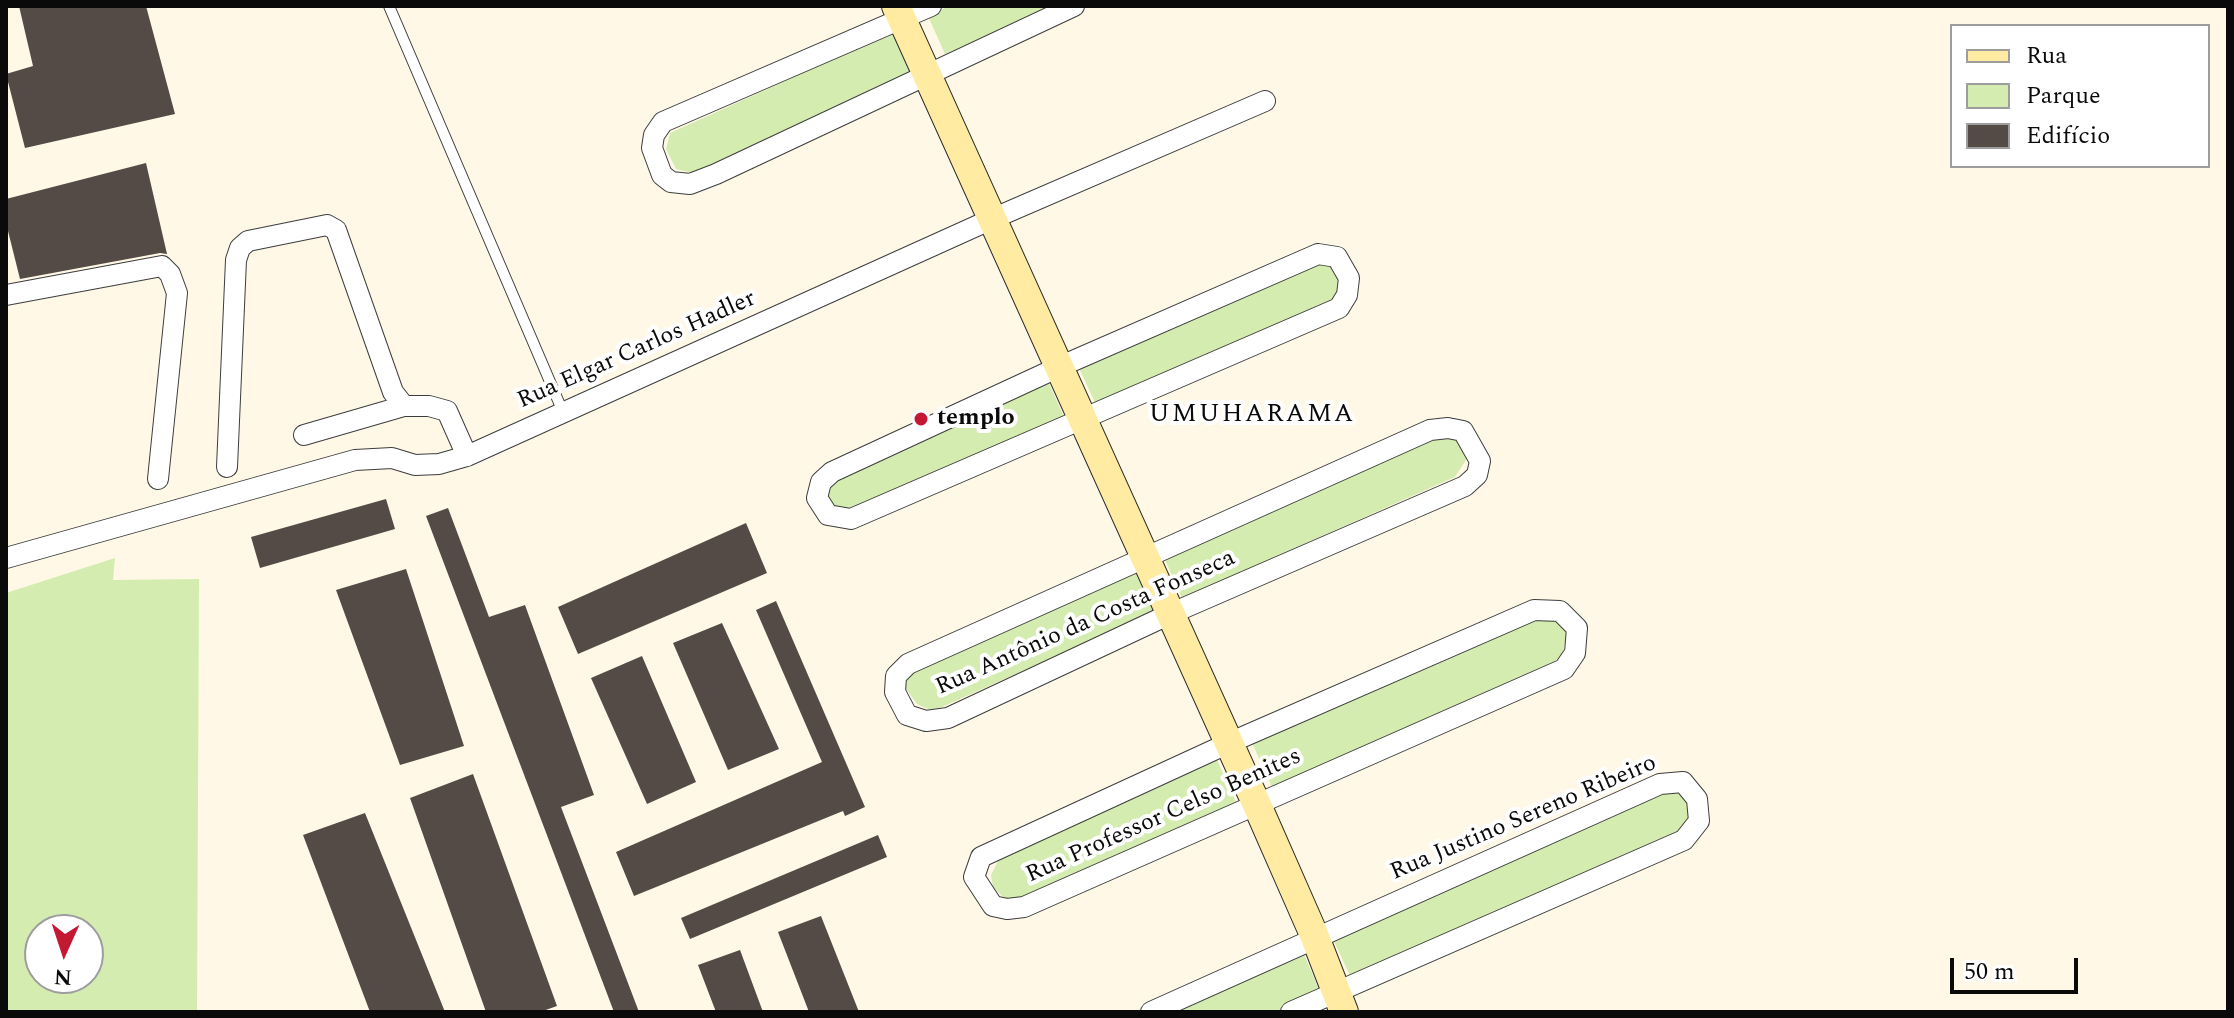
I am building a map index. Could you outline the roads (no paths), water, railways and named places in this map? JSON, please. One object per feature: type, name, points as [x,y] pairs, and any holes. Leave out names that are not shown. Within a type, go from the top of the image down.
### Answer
[{"type":"street","points":[[931,6],[899,12],[663,122],[654,135],[652,148],[662,175],[671,182],[690,184],[1074,6]]},
{"type":"street","points":[[899,12],[1257,805],[1340,1002]]},
{"type":"street","name":"Rua Elgar Carlos Hadler","points":[[6,558],[355,460],[392,458],[415,465],[439,464],[467,456],[992,219],[1265,101]]},
{"type":"street","points":[[227,467],[236,260],[240,248],[248,241],[327,225],[336,230],[393,392],[404,406]]},
{"type":"street","points":[[1318,254],[1337,257],[1349,278],[1347,295],[1339,308],[851,519],[828,515],[817,498],[821,482],[832,472],[1059,367],[1318,254]]},
{"type":"street","points":[[6,295],[162,266],[170,274],[177,293],[158,479]]},
{"type":"street","points":[[304,435],[404,406],[429,406],[447,411],[467,456]]},
{"type":"street","name":"Rua Antônio da Costa Fonseca","points":[[1448,428],[1463,431],[1480,461],[1477,475],[1465,486],[1170,614],[948,718],[926,721],[907,715],[895,692],[896,676],[908,664],[1146,559],[1430,430],[1448,428]]},
{"type":"street","name":"Rua Professor Celso Benites","points":[[1534,610],[1560,611],[1577,628],[1575,653],[1564,669],[1024,907],[1007,909],[993,906],[974,877],[981,857],[1229,743],[1534,610]]},
{"type":"street","name":"Rua Justino Sereno Ribeiro","points":[[1151,1012],[1660,784],[1683,782],[1697,799],[1699,821],[1684,840],[1340,1002],[1291,1012]]},
{"type":"lane","points":[[389,6],[563,412]]},
{"type":"place","name":"templo","points":[[921,419]]},
{"type":"district","name":"UMUHARAMA","points":[[1252,416]]}]
